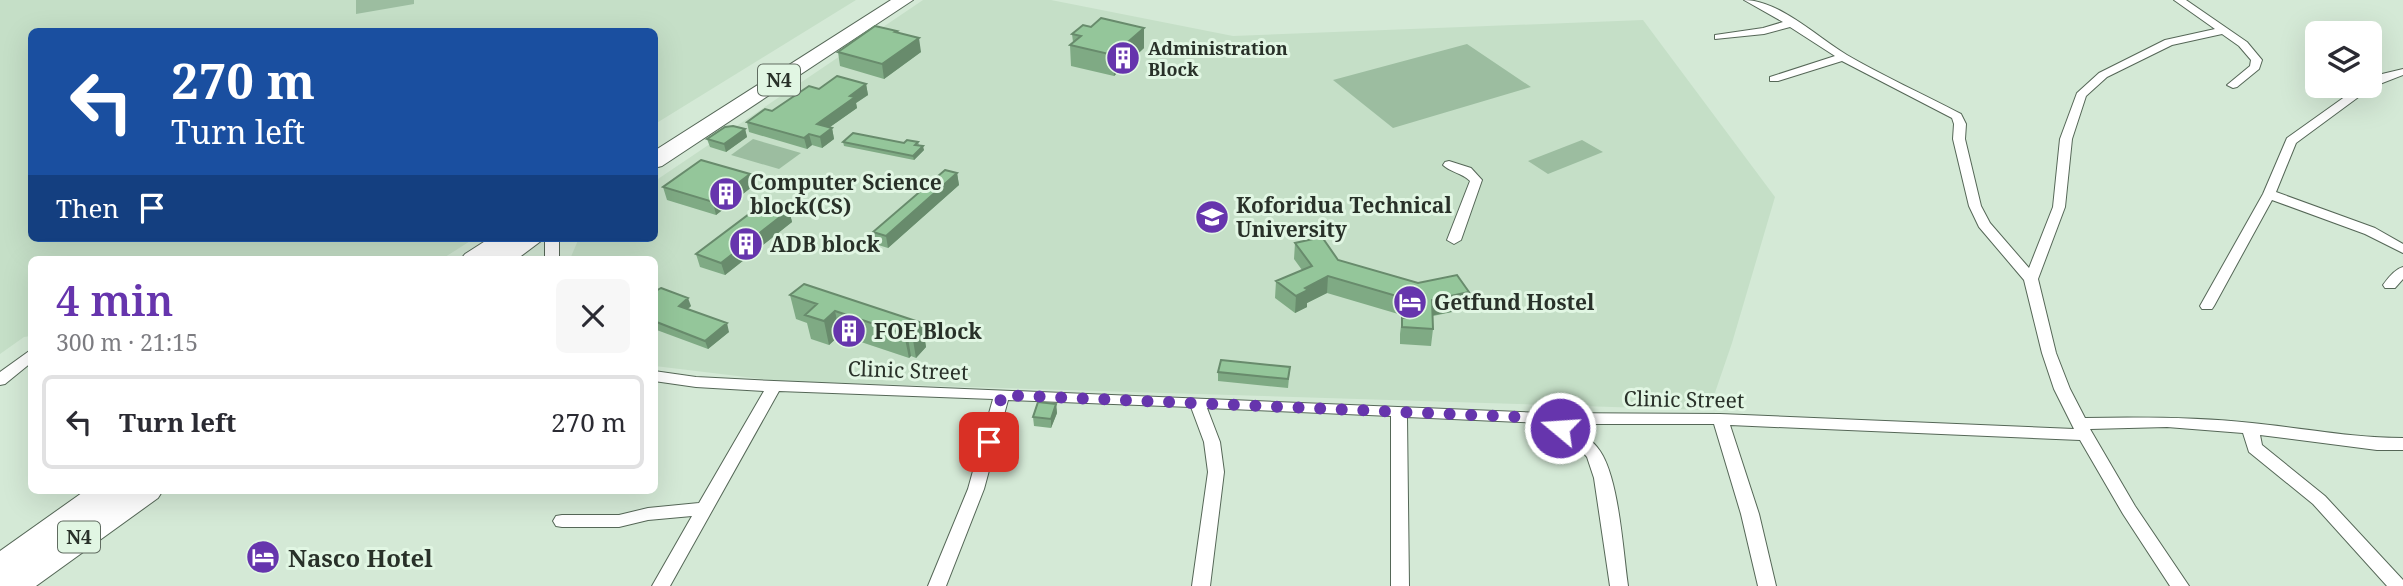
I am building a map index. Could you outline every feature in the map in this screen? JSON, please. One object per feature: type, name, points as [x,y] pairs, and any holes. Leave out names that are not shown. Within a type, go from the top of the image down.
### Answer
[{"type":"highway","name":"N4","points":[[658,142],[885,0]]},
{"type":"highway","name":"N4","points":[[658,158],[904,0]]},
{"type":"highway","points":[[479,256],[501,242]]},
{"type":"highway","points":[[505,256],[527,242]]},
{"type":"highway","name":"N4","points":[[0,568],[103,494]]},
{"type":"highway","name":"N4","points":[[11,586],[142,494]]},
{"type":"street","points":[[1749,0],[1791,23],[1843,57],[1956,116],[1960,124],[1959,139],[1975,206],[1984,224],[2031,279],[2049,352],[2062,389],[2129,510],[2180,586]]},
{"type":"street","points":[[2179,0],[2243,44],[2257,60],[2255,67],[2233,85]]},
{"type":"street","points":[[1719,37],[1763,31],[1791,23]]},
{"type":"street","points":[[2031,279],[2059,208],[2066,139],[2081,95],[2103,75],[2162,46],[2222,31]]},
{"type":"street","points":[[1774,79],[1843,57]]},
{"type":"street","points":[[2382,78],[2403,72]]},
{"type":"street","points":[[2207,306],[2269,194],[2291,141],[2350,98]]},
{"type":"street","points":[[1449,165],[1467,170],[1476,180],[1454,240]]},
{"type":"street","points":[[2269,194],[2370,231],[2403,249]]},
{"type":"street","points":[[2390,285],[2403,271]]},
{"type":"street","points":[[0,362],[26,358]]},
{"type":"street","points":[[0,380],[26,358]]},
{"type":"street","name":"Clinic Street","points":[[658,377],[696,382],[774,386],[1544,418],[1720,419],[2083,429],[2167,422],[2250,428],[2377,444],[2403,444]]},
{"type":"street","points":[[661,586],[774,386]]},
{"type":"street","points":[[937,586],[976,489],[1002,395]]},
{"type":"street","points":[[1197,402],[1212,442],[1216,472],[1201,586]]},
{"type":"street","points":[[1399,411],[1400,586]]},
{"type":"street","points":[[1544,418],[1576,438],[1595,455],[1606,500],[1619,586]]},
{"type":"street","points":[[1720,419],[1750,514],[1767,586]]},
{"type":"street","points":[[2250,428],[2255,448],[2319,500],[2398,586]]},
{"type":"street","points":[[562,521],[619,521],[648,514],[704,509]]},
{"type":"shaded area","points":[[0,0],[856,0],[658,122],[658,28],[28,28],[28,242],[469,242],[447,256],[28,256],[28,336],[0,354]]},
{"type":"shaded area","points":[[356,0],[414,0],[414,4],[356,14]]},
{"type":"shaded area","name":"Koforidua Technical University","points":[[923,0],[1051,0],[1233,36],[1643,20],[1775,197],[1732,343],[1709,410],[779,381],[658,366],[658,256],[571,256],[577,242],[658,242],[658,179]]},
{"type":"shaded area","points":[[1467,44],[1531,87],[1393,128],[1333,80]]},
{"type":"shaded area","points":[[753,139],[801,153],[779,169],[731,155]]},
{"type":"shaded area","points":[[1582,140],[1603,152],[1548,174],[1528,161]]},
{"type":"building","points":[[1101,18],[1144,28],[1113,55],[1070,45],[1081,36],[1072,34],[1083,25],[1091,27]]},
{"type":"building","points":[[875,26],[919,38],[882,64],[838,52]]},
{"type":"building","points":[[837,76],[866,84],[850,96],[855,97],[817,124],[832,128],[820,137],[809,134],[804,138],[747,122],[765,109],[772,111],[809,86],[819,89]]},
{"type":"building","points":[[725,127],[745,129],[724,144],[707,139]]},
{"type":"building","points":[[853,133],[904,143],[907,140],[918,142],[915,145],[923,146],[913,156],[843,142]]},
{"type":"building","points":[[701,160],[750,174],[713,202],[663,187]]},
{"type":"building","points":[[945,170],[957,173],[886,236],[873,232]]},
{"type":"building","points":[[765,202],[789,210],[721,263],[696,254]]},
{"type":"building","points":[[1322,237],[1338,260],[1418,283],[1457,275],[1469,292],[1432,300],[1433,329],[1402,327],[1402,318],[1408,318],[1407,299],[1328,276],[1296,296],[1276,281],[1312,266],[1295,243]]},
{"type":"building","points":[[804,284],[922,323],[912,334],[904,334],[835,311],[824,321],[805,315],[817,304],[790,295]]},
{"type":"building","points":[[661,288],[688,298],[679,306],[727,323],[705,341],[658,323],[658,290]]},
{"type":"building","points":[[1221,360],[1290,367],[1288,379],[1218,372]]},
{"type":"building","points":[[1038,402],[1056,404],[1051,419],[1033,417]]},
{"type":"place","name":"Administration Block","points":[[1123,58]]},
{"type":"place","name":"Computer Science block(CS)","points":[[726,194]]},
{"type":"place","name":"Koforidua Technical University","points":[[1212,217]]},
{"type":"place","name":"ADB block","points":[[746,244]]},
{"type":"place","name":"Getfund Hostel","points":[[1410,302]]},
{"type":"place","name":"FOE Block","points":[[849,331]]},
{"type":"place","name":"Nasco Hotel","points":[[263,557]]},
{"type":"route","points":[[989,442],[1002,395],[1544,418],[1560,428]]}]
